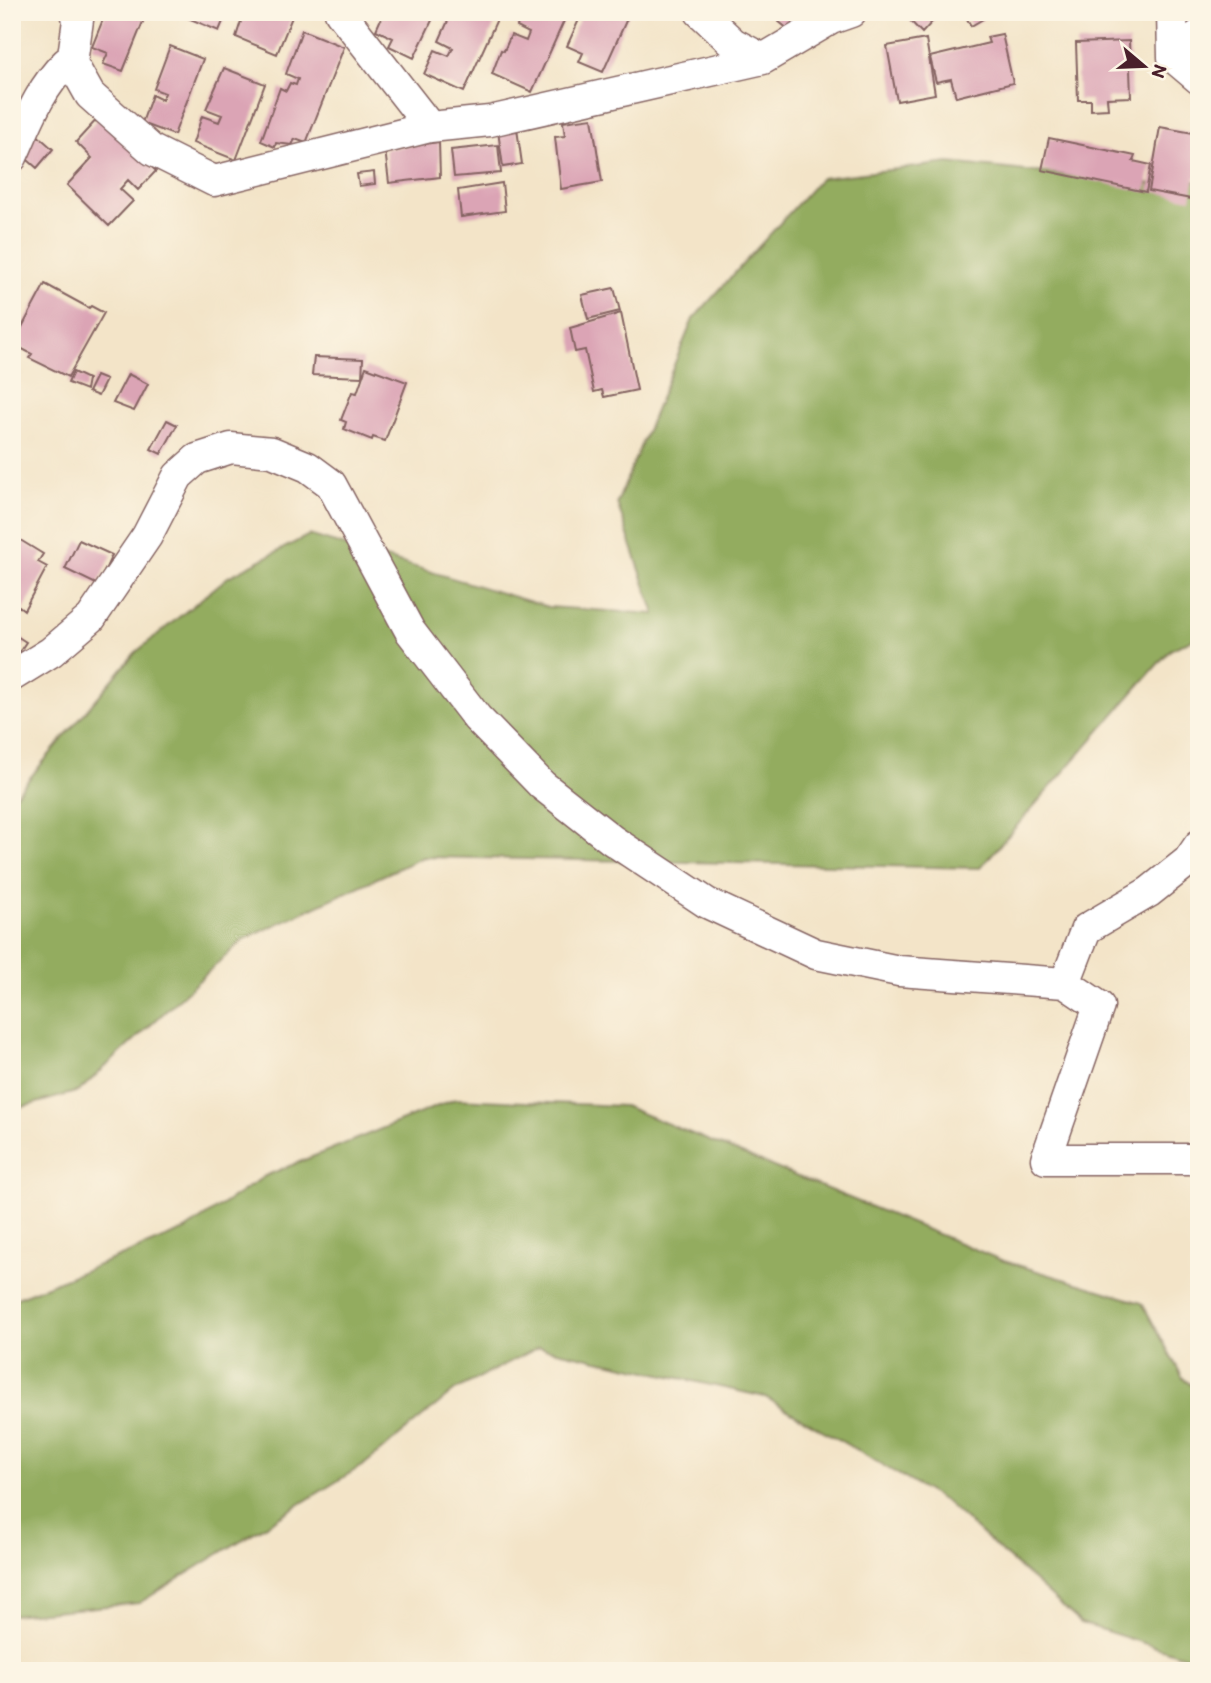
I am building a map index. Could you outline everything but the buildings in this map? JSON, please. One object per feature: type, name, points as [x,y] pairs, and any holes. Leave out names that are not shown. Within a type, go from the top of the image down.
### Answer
[{"type":"street","points":[[76,12],[78,20],[72,63],[90,95],[152,150],[214,181],[430,127],[490,121],[763,59],[831,19],[851,12]]},
{"type":"street","points":[[340,12],[430,127]]},
{"type":"street","points":[[700,12],[733,43],[763,59]]},
{"type":"street","points":[[1172,12],[1173,57],[1199,79]]},
{"type":"street","points":[[1173,57],[1199,35]]},
{"type":"street","points":[[12,157],[43,91],[66,63],[72,63]]},
{"type":"street","points":[[12,676],[51,652],[91,618],[147,536],[178,476],[197,458],[231,447],[272,452],[308,467],[331,484],[410,631],[477,718],[542,785],[612,840],[707,903],[816,954],[899,971],[1065,983],[1098,1006],[1046,1159],[1199,1159]]},
{"type":"street","points":[[1065,983],[1086,929],[1149,892],[1188,861],[1199,845]]},
{"type":"green space","points":[[949,163],[1154,184],[1199,181],[1199,636],[1170,650],[980,868],[423,857],[244,939],[79,1091],[12,1110],[12,799],[135,653],[228,577],[309,535],[548,607],[655,614],[617,503],[693,319],[821,178]]},
{"type":"green space","points":[[455,1099],[624,1106],[1001,1260],[1142,1303],[1183,1378],[1199,1392],[1199,1661],[1081,1623],[946,1502],[765,1397],[539,1347],[455,1390],[365,1464],[139,1603],[12,1615],[12,1300],[185,1230],[265,1176]]}]
